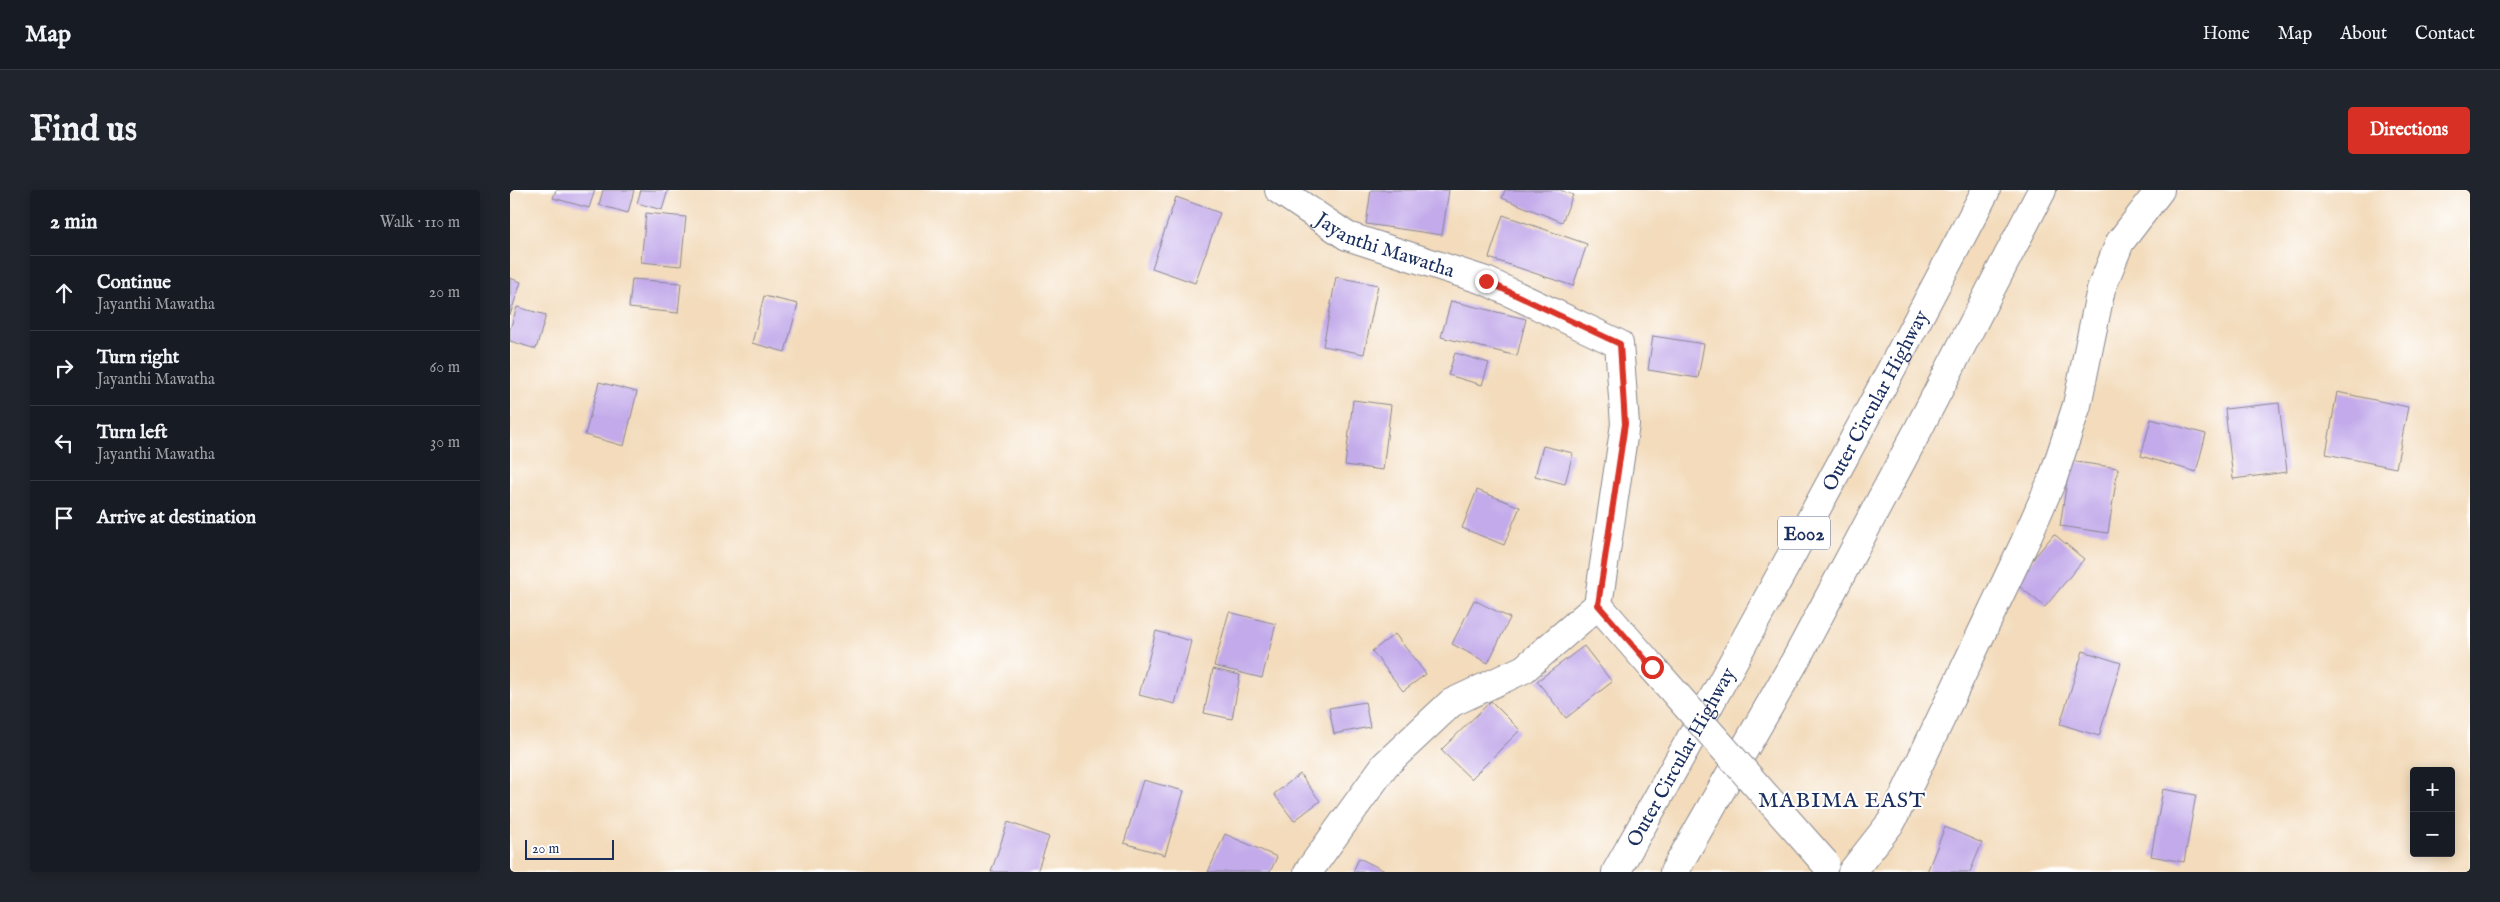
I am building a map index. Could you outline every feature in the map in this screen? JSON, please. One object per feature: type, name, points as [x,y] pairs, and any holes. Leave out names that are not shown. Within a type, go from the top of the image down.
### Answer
[{"type":"main road","name":"Jayanthi Mawatha","points":[[1279,190],[1347,236],[1486,281],[1620,344],[1625,424],[1598,605]]},
{"type":"main road","name":"Outer Circular Highway","points":[[1616,872],[1747,639],[1873,406],[1986,190]]},
{"type":"main road","points":[[1852,872],[1892,821],[2032,527],[2053,478],[2077,405],[2089,340],[2104,281],[2120,242],[2160,190]]},
{"type":"main road","name":"E002","points":[[1674,872],[1795,660],[2038,198]]},
{"type":"main road","points":[[1308,872],[1384,765],[1451,703],[1524,669],[1598,605],[1828,868]]},
{"type":"building","points":[[556,190],[595,190],[589,208],[553,198]]},
{"type":"building","points":[[603,190],[634,190],[628,213],[599,205]]},
{"type":"building","points":[[641,190],[668,190],[662,210],[637,203]]},
{"type":"building","points":[[1371,190],[1449,190],[1442,235],[1366,224]]},
{"type":"building","points":[[1505,190],[1560,190],[1573,195],[1562,222],[1502,198]]},
{"type":"building","points":[[1176,197],[1220,213],[1195,283],[1152,268]]},
{"type":"building","points":[[646,213],[686,217],[681,266],[641,262]]},
{"type":"building","points":[[1503,215],[1587,244],[1573,286],[1489,258]]},
{"type":"building","points":[[1336,277],[1378,285],[1364,354],[1323,346]]},
{"type":"building","points":[[510,278],[521,282],[510,315]]},
{"type":"building","points":[[632,279],[681,283],[678,313],[629,308]]},
{"type":"building","points":[[764,296],[798,304],[785,352],[752,343]]},
{"type":"building","points":[[1451,301],[1526,319],[1517,356],[1441,337]]},
{"type":"building","points":[[517,307],[546,315],[536,349],[510,341],[510,329]]},
{"type":"building","points":[[1653,336],[1704,344],[1698,378],[1648,370]]},
{"type":"building","points":[[1455,353],[1489,363],[1482,385],[1448,375]]},
{"type":"building","points":[[599,382],[637,392],[624,446],[585,435]]},
{"type":"building","points":[[2337,392],[2408,407],[2396,468],[2326,454]]},
{"type":"building","points":[[1353,400],[1391,405],[1383,470],[1345,465]]},
{"type":"building","points":[[2279,403],[2287,472],[2233,479],[2225,409]]},
{"type":"building","points":[[2151,419],[2206,434],[2196,472],[2141,456]]},
{"type":"building","points":[[1543,446],[1573,453],[1565,484],[1535,476]]},
{"type":"building","points":[[2070,461],[2118,468],[2108,533],[2060,526]]},
{"type":"building","points":[[1477,490],[1520,507],[1504,545],[1462,528]]},
{"type":"building","points":[[2054,534],[2084,559],[2045,607],[2014,582]]},
{"type":"building","points":[[1474,600],[1510,618],[1488,663],[1452,644]]},
{"type":"building","points":[[1229,612],[1276,624],[1262,678],[1214,666]]},
{"type":"building","points":[[1156,631],[1191,641],[1175,704],[1139,695]]},
{"type":"building","points":[[1395,634],[1426,674],[1403,691],[1372,651]]},
{"type":"building","points":[[1584,646],[1612,682],[1566,718],[1537,681]]},
{"type":"building","points":[[2083,651],[2121,663],[2099,736],[2060,724]]},
{"type":"building","points":[[1213,669],[1240,675],[1232,719],[1204,713]]},
{"type":"building","points":[[1491,701],[1520,730],[1471,779],[1441,750]]},
{"type":"building","points":[[1365,702],[1370,727],[1334,734],[1329,708]]},
{"type":"building","points":[[1300,774],[1320,801],[1294,821],[1274,794]]},
{"type":"building","points":[[1143,780],[1184,791],[1165,855],[1124,843]]},
{"type":"building","points":[[2163,789],[2196,795],[2184,862],[2151,856]]},
{"type":"building","points":[[1008,822],[1049,837],[1037,872],[991,872]]},
{"type":"building","points":[[1945,827],[1982,843],[1970,872],[1927,872]]},
{"type":"building","points":[[1225,834],[1277,857],[1270,872],[1208,872]]},
{"type":"building","points":[[1359,858],[1387,872],[1353,872]]},
{"type":"district","name":"MABIMA EAST","points":[[1842,799]]},
{"type":"route","points":[[1486,281],[1620,344],[1625,424],[1598,605],[1652,667]]}]
